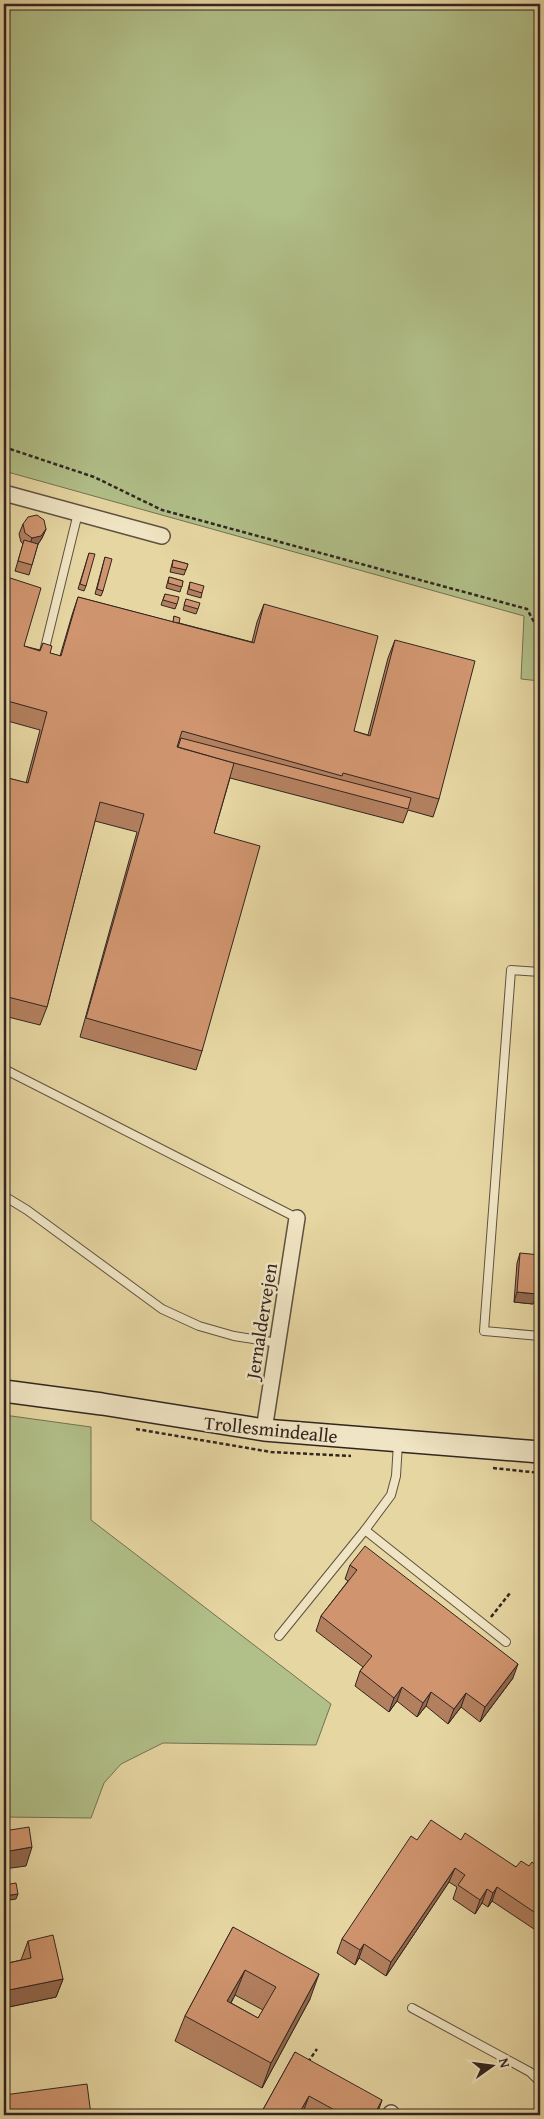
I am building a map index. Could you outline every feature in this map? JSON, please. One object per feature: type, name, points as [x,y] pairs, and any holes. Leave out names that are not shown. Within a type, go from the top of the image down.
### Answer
[{"type":"street","points":[[4,493],[162,536]]},
{"type":"street","name":"Jernaldervejen","points":[[264,1430],[297,1218]]},
{"type":"street","name":"Trollesmindealle","points":[[4,1391],[102,1404],[264,1430],[540,1452]]},
{"type":"lane","points":[[42,658],[78,513]]},
{"type":"lane","points":[[540,972],[511,970],[484,1332],[540,1336]]},
{"type":"lane","points":[[4,1069],[297,1218]]},
{"type":"lane","points":[[4,1196],[27,1210],[162,1308],[198,1326],[234,1336],[278,1343]]},
{"type":"lane","points":[[279,1636],[391,1495],[396,1476],[398,1441]]},
{"type":"lane","points":[[365,1530],[506,1642]]},
{"type":"lane","points":[[412,2008],[530,2072],[540,2082]]},
{"type":"path","points":[[4,447],[94,477],[162,510],[526,609],[540,633]]},
{"type":"path","points":[[485,1625],[510,1592]]},
{"type":"path","points":[[302,2066],[318,2050]]},
{"type":"green space","points":[[4,4],[540,4],[540,681],[521,679],[524,616],[4,471]]},
{"type":"green space","points":[[4,1415],[91,1427],[91,1520],[331,1704],[316,1745],[163,1743],[121,1764],[104,1783],[91,1818],[4,1817]]},
{"type":"building","points":[[37,515],[44,520],[46,529],[41,536],[32,538],[25,533],[23,524],[28,517]]},
{"type":"building","points":[[24,540],[38,544],[32,565],[18,561]]},
{"type":"building","points":[[89,553],[95,554],[86,586],[80,584]]},
{"type":"building","points":[[105,557],[112,559],[103,591],[97,589]]},
{"type":"building","points":[[173,560],[188,564],[186,570],[172,567]]},
{"type":"building","points":[[4,576],[41,588],[24,646],[40,651],[43,643],[52,646],[50,653],[61,656],[78,597],[254,643],[264,604],[378,636],[354,731],[370,736],[395,640],[475,661],[439,799],[343,773],[342,776],[182,731],[177,747],[234,763],[214,833],[260,846],[202,1051],[86,1018],[144,814],[100,802],[47,1007],[4,996],[4,777],[28,783],[47,712],[4,700]]},
{"type":"building","points":[[169,577],[183,581],[182,587],[168,583]]},
{"type":"building","points":[[190,582],[204,586],[202,593],[189,589]]},
{"type":"building","points":[[165,594],[179,597],[177,604],[163,600]]},
{"type":"building","points":[[186,599],[200,603],[198,609],[184,605]]},
{"type":"building","points":[[174,616],[180,618],[179,623],[173,622]]},
{"type":"building","points":[[181,738],[411,798],[408,809],[178,747]]},
{"type":"building","points":[[520,1253],[540,1255],[537,1294],[517,1292]]},
{"type":"building","points":[[365,1546],[518,1664],[485,1707],[466,1693],[454,1709],[431,1692],[423,1703],[402,1687],[394,1698],[360,1671],[372,1656],[321,1616],[357,1570],[350,1565]]},
{"type":"building","points":[[431,1820],[461,1840],[465,1833],[516,1867],[521,1861],[529,1866],[532,1862],[537,1866],[535,1870],[540,1874],[540,1916],[497,1887],[493,1893],[487,1889],[480,1900],[458,1885],[465,1875],[455,1868],[391,1962],[364,1944],[360,1950],[342,1939],[411,1836],[417,1840]]},
{"type":"building","points":[[29,1827],[32,1847],[4,1852],[4,1831]]},
{"type":"building","points":[[16,1883],[18,1894],[4,1896],[4,1885]]},
{"type":"building","points":[[233,1927],[319,1974],[271,2063],[185,2016]],"holes":[[[245,1970],[276,1987],[258,2018],[227,2001]]]},
{"type":"building","points":[[53,1935],[63,1979],[4,1991],[4,1964],[31,1958],[28,1941]]},
{"type":"building","points":[[295,2052],[382,2100],[374,2115],[339,2115],[340,2113],[309,2096],[298,2115],[260,2115]]},
{"type":"building","points":[[87,2084],[91,2115],[4,2115],[4,2095]]}]
